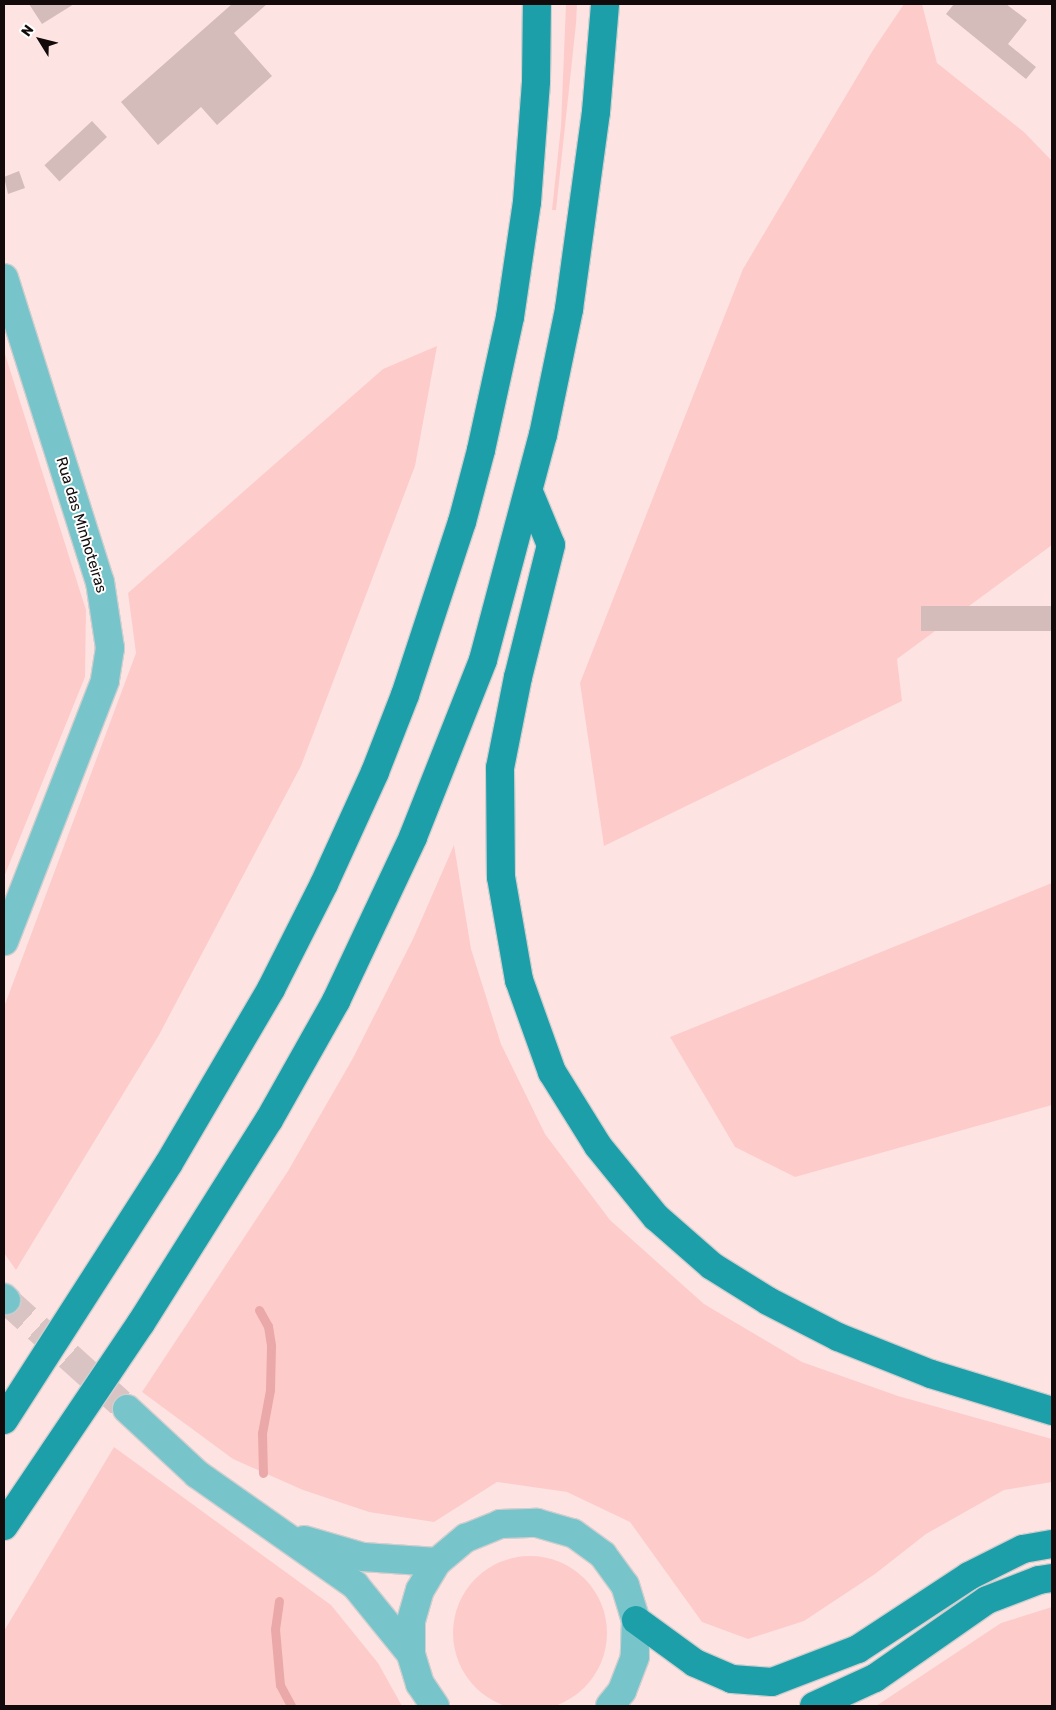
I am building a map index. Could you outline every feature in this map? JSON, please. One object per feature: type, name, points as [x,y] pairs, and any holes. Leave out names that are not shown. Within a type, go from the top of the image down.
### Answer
[{"type":"highway","points":[[4,1420],[169,1163],[271,989],[328,876],[405,695],[462,522],[481,450],[510,317],[527,202],[536,81],[537,4]]},
{"type":"highway","points":[[4,1526],[157,1297],[269,1120],[336,1001],[413,837],[483,660],[529,492],[555,379],[580,240],[596,112],[605,4]]},
{"type":"highway","points":[[529,492],[551,545],[518,677],[500,768],[501,877],[519,980],[552,1072],[598,1146],[656,1217],[712,1266],[768,1301],[838,1337],[932,1374],[1052,1410]]},
{"type":"highway","points":[[4,1398],[40,1364]]},
{"type":"highway","points":[[636,1620],[695,1663],[732,1679],[772,1682],[858,1649],[969,1576],[1015,1553],[1052,1544]]},
{"type":"highway","points":[[814,1706],[875,1678],[987,1600],[1039,1580],[1052,1578]]},
{"type":"main road","name":"Rua das Minhoteiras","points":[[4,278],[100,582],[110,648],[105,681],[4,941]]},
{"type":"main road","points":[[127,1409],[197,1474],[286,1534],[355,1585],[411,1654]]},
{"type":"main road","points":[[435,1706],[424,1695],[411,1654],[411,1621],[420,1590],[437,1562],[466,1538],[500,1524],[537,1523],[573,1533],[604,1555],[625,1584],[636,1620],[635,1657],[622,1691],[610,1706]]},
{"type":"main road","points":[[286,1534],[363,1557],[437,1562]]},
{"type":"shaded area","points":[[566,4],[577,4],[576,24],[556,210],[552,210],[561,126]]},
{"type":"shaded area","points":[[904,4],[922,4],[937,63],[1024,132],[1052,161],[1052,545],[897,659],[902,701],[604,846],[580,683],[743,269],[873,50]]},
{"type":"shaded area","points":[[437,346],[415,466],[301,766],[159,1035],[16,1270],[4,1253],[4,1007],[136,653],[128,593],[383,369]]},
{"type":"shaded area","points":[[4,351],[86,610],[85,677],[4,877]]},
{"type":"shaded area","points":[[454,845],[471,949],[501,1044],[545,1134],[610,1220],[704,1304],[802,1362],[898,1396],[1052,1439],[1052,1482],[1004,1490],[926,1534],[875,1574],[804,1621],[748,1639],[702,1622],[630,1522],[567,1492],[497,1482],[434,1522],[369,1512],[303,1490],[233,1459],[142,1392],[288,1171],[353,1058],[413,939]]},
{"type":"shaded area","points":[[1052,883],[1052,1105],[795,1177],[735,1147],[670,1037]]},
{"type":"shaded area","points":[[114,1447],[331,1605],[378,1663],[402,1706],[4,1706],[4,1631]]},
{"type":"shaded area","points":[[530,1556],[545,1557],[560,1562],[585,1578],[601,1603],[606,1618],[606,1648],[601,1663],[585,1688],[560,1704],[545,1709],[530,1710],[515,1709],[500,1704],[475,1688],[459,1663],[454,1648],[453,1633],[454,1618],[459,1603],[475,1578],[500,1562],[515,1557]]},
{"type":"shaded area","points":[[1052,1607],[1052,1706],[876,1706],[1001,1623]]},
{"type":"building","points":[[29,4],[74,4],[42,24]]},
{"type":"building","points":[[232,4],[267,4],[234,33],[272,76],[217,125],[201,107],[158,145],[121,102]]},
{"type":"building","points":[[954,4],[1006,4],[1027,20],[1008,44],[1036,67],[1026,79],[946,14]]},
{"type":"building","points":[[92,121],[107,137],[59,181],[44,165]]},
{"type":"building","points":[[19,171],[25,188],[8,194],[4,177]]},
{"type":"building","points":[[921,606],[1052,606],[1052,631],[921,631]]},
{"type":"waterway","points":[[259,1310],[268,1326],[271,1346],[270,1390],[262,1433],[263,1473]]},
{"type":"waterway","points":[[279,1601],[275,1629],[280,1685],[291,1706]]},
{"type":"tunnel","points":[[6,1300],[127,1409]]}]
